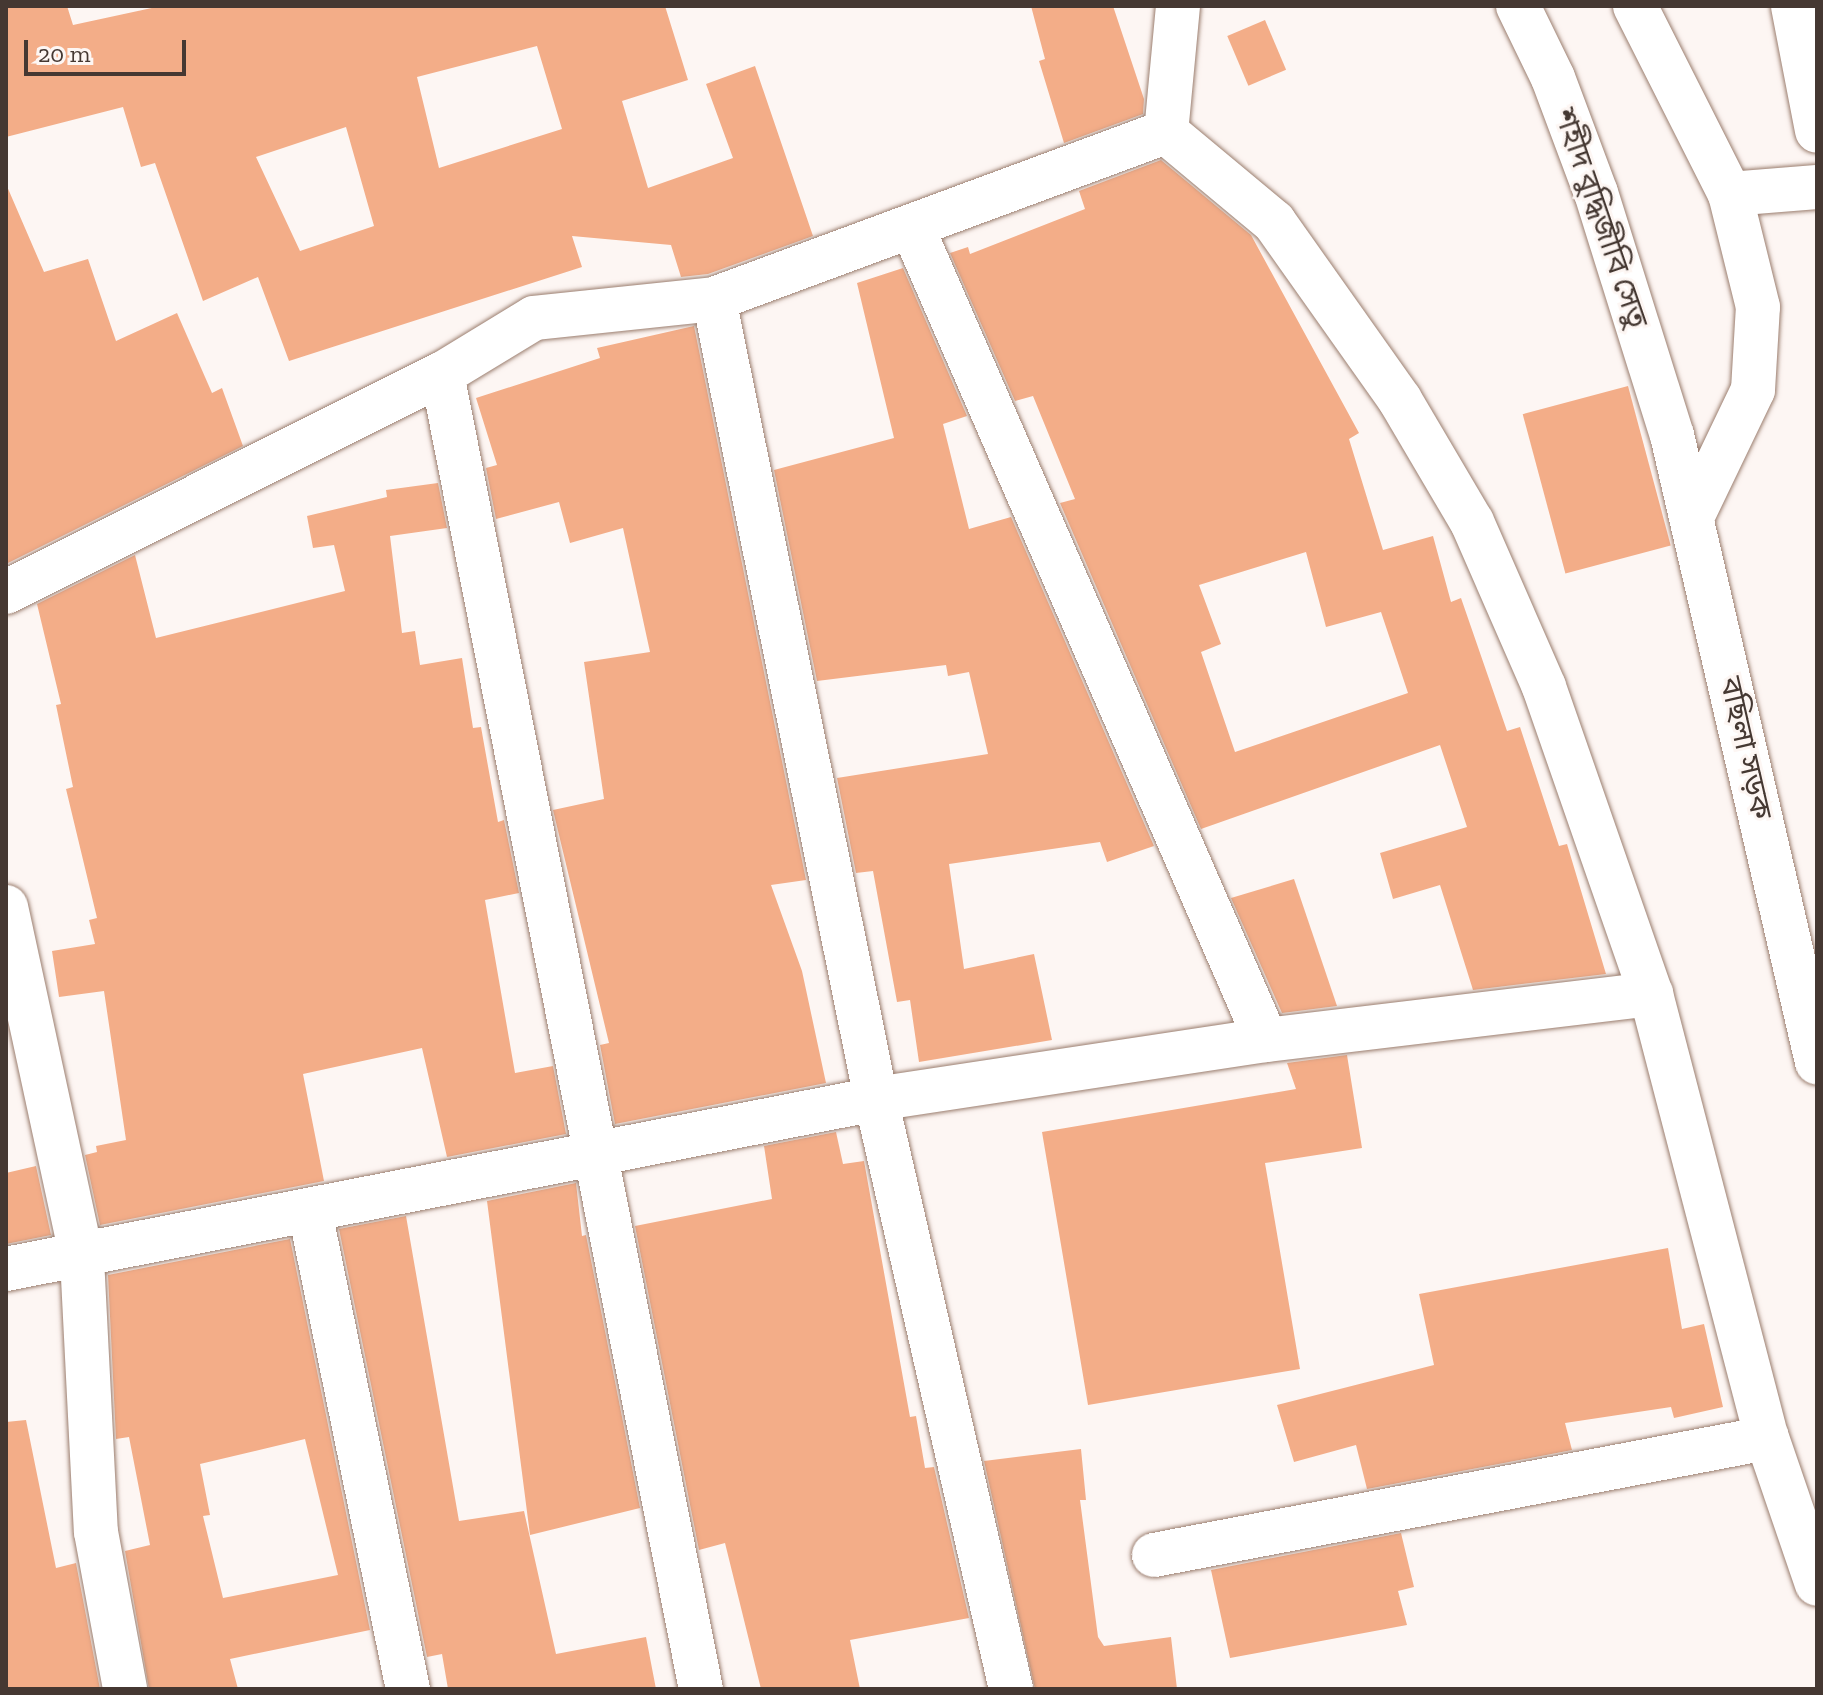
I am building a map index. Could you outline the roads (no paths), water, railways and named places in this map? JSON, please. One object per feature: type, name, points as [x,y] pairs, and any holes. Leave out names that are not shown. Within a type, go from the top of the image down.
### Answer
[{"type":"street","points":[[1166,132],[1178,6]]},
{"type":"street","name":"শহীদ বুদ্ধিজীবি সেতু","points":[[1518,6],[1553,78],[1596,193],[1672,435]]},
{"type":"street","points":[[1635,6],[1730,194],[1758,307],[1753,390],[1693,515]]},
{"type":"street","points":[[1793,6],[1817,131]]},
{"type":"street","points":[[6,592],[442,374],[534,318],[714,299],[913,229],[1166,132]]},
{"type":"street","points":[[1166,132],[1274,222],[1400,400],[1472,522],[1544,687],[1651,994],[1767,1438],[1817,1584]]},
{"type":"street","points":[[1730,194],[1817,187]]},
{"type":"street","points":[[913,229],[1266,1040]]},
{"type":"street","points":[[714,299],[876,1099],[1011,1689]]},
{"type":"street","points":[[442,374],[701,1689]]},
{"type":"street","name":"বছিলা সড়ক","points":[[1672,435],[1693,515],[1817,1062]]},
{"type":"street","points":[[6,907],[82,1258],[96,1532],[125,1689]]},
{"type":"street","points":[[6,1269],[82,1258],[876,1099],[1266,1040],[1651,994]]},
{"type":"street","points":[[310,1212],[408,1689]]},
{"type":"street","points":[[1154,1555],[1767,1438]]}]
